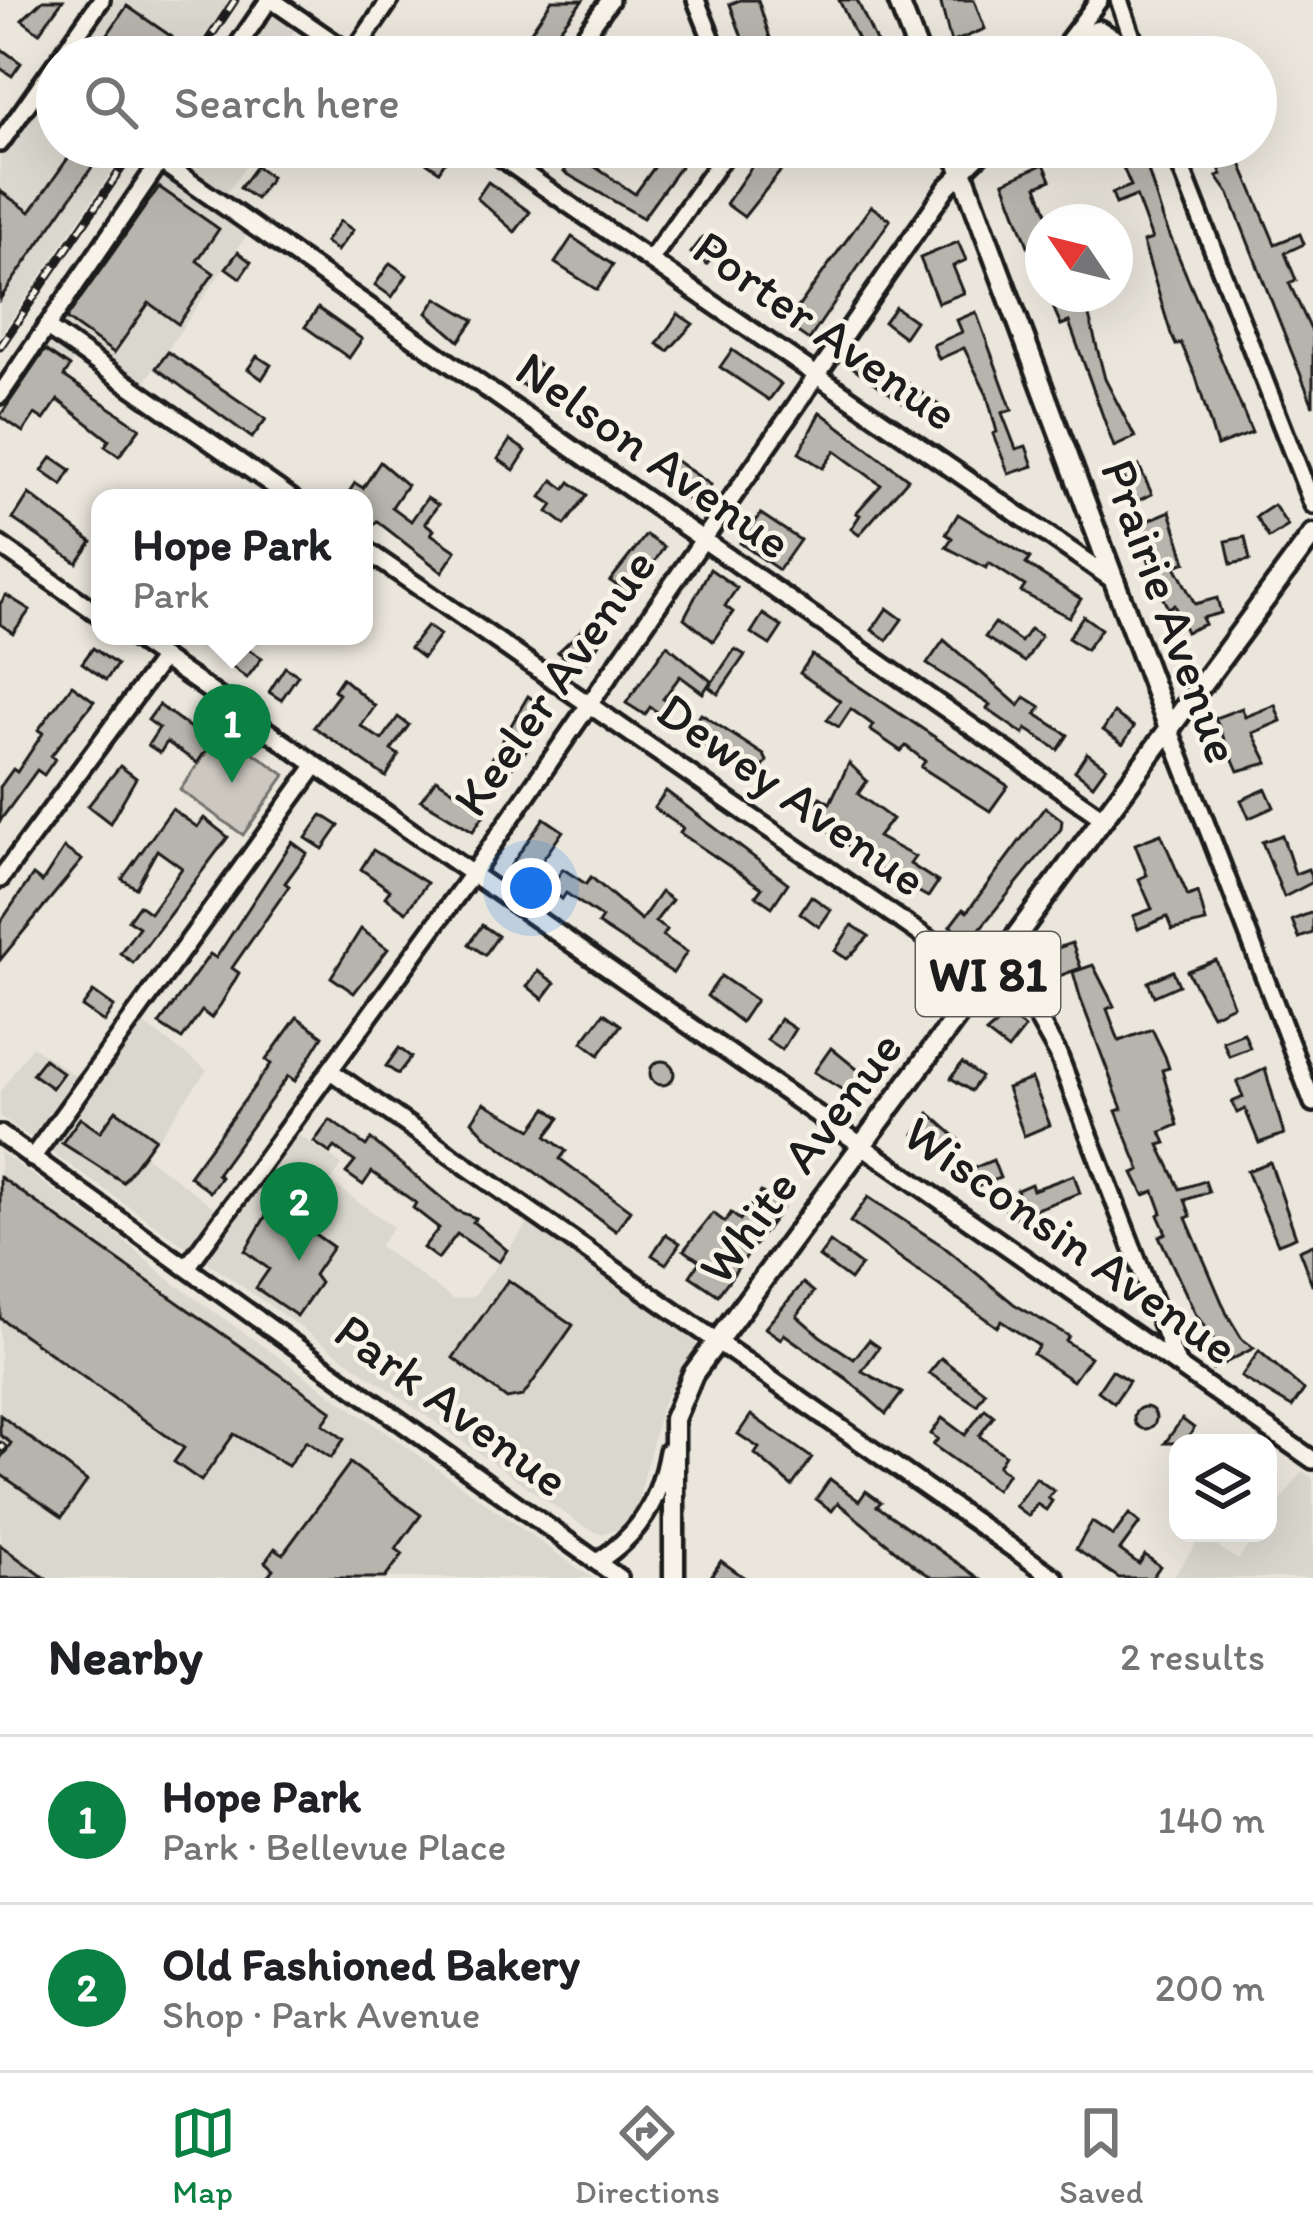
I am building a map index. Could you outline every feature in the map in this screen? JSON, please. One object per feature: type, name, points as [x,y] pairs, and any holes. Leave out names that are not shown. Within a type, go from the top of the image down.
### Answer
[{"type":"main road","points":[[898,0],[912,36]]},
{"type":"main road","name":"Prairie Avenue","points":[[961,168],[1169,728]]},
{"type":"main road","name":"White Avenue","points":[[674,1578],[674,1419],[683,1390],[1313,534]]},
{"type":"street","points":[[76,36],[101,0]]},
{"type":"street","points":[[245,36],[270,0],[323,36]]},
{"type":"street","points":[[366,36],[390,0]]},
{"type":"street","points":[[584,36],[610,0]]},
{"type":"street","points":[[696,0],[710,36]]},
{"type":"street","points":[[1072,36],[1099,0]]},
{"type":"street","points":[[1119,0],[1131,36]]},
{"type":"street","points":[[1083,36],[1100,29],[1110,36]]},
{"type":"street","points":[[0,143],[36,92]]},
{"type":"street","points":[[0,395],[155,168]]},
{"type":"street","name":"Nelson Avenue","points":[[184,168],[703,541],[1101,817]]},
{"type":"street","name":"Porter Avenue","points":[[522,168],[1117,582]]},
{"type":"street","points":[[651,259],[715,168]]},
{"type":"street","name":"Keeler Avenue","points":[[188,1266],[332,1072],[966,168]]},
{"type":"street","points":[[1181,168],[1313,505]]},
{"type":"street","points":[[46,327],[278,489]]},
{"type":"street","points":[[2,551],[91,609]]},
{"type":"street","name":"Dewey Avenue","points":[[373,555],[985,978],[1048,1029],[1178,1366]]},
{"type":"street","name":"Wisconsin Avenue","points":[[144,645],[1313,1460]]},
{"type":"street","points":[[0,879],[163,658]]},
{"type":"street","name":"Prairie Avenue","points":[[1169,728],[1313,1103]]},
{"type":"street","points":[[32,1158],[316,765]]},
{"type":"street","points":[[332,1072],[1055,1578]]},
{"type":"street","name":"Park Avenue","points":[[0,1134],[619,1578]]},
{"type":"street","points":[[597,1562],[635,1534],[649,1513],[663,1480],[674,1419]]},
{"type":"shaded area","points":[[112,0],[229,0],[204,36],[86,36]]},
{"type":"shaded area","points":[[268,15],[297,27],[291,36],[254,36]]},
{"type":"shaded area","points":[[36,106],[36,168],[114,168],[0,336],[0,157]]},
{"type":"shaded area","points":[[164,168],[244,168],[214,211],[247,235],[142,386],[84,345],[22,432],[0,418]]},
{"type":"shaded area","points":[[222,730],[285,775],[243,835],[180,790]]},
{"type":"shaded area","points":[[140,1021],[207,1070],[145,1156],[231,1220],[296,1133],[342,1165],[331,1182],[393,1227],[379,1246],[453,1299],[473,1297],[529,1222],[692,1336],[697,1345],[662,1404],[636,1510],[624,1528],[600,1534],[580,1524],[0,1116],[0,1092],[32,1046],[90,1086]]},
{"type":"shaded area","points":[[0,1152],[119,1236],[168,1279],[592,1578],[0,1578]]},
{"type":"shaded area","points":[[1302,1471],[1313,1478],[1313,1578],[1172,1578],[1198,1542],[1211,1542],[1238,1560],[1251,1542],[1277,1542],[1277,1506]]},
{"type":"building","points":[[43,0],[63,0],[39,33],[22,20]]},
{"type":"building","points":[[552,0],[583,0],[554,36],[528,36]]},
{"type":"building","points":[[758,0],[769,36],[741,36],[730,4]]},
{"type":"building","points":[[839,0],[857,0],[873,36],[856,36]]},
{"type":"building","points":[[940,0],[974,0],[985,29],[968,36],[949,36]]},
{"type":"building","points":[[127,6],[171,36],[106,36]]},
{"type":"building","points":[[0,48],[21,63],[12,76],[0,68]]},
{"type":"building","points":[[61,168],[91,168],[0,299],[0,191],[30,212]]},
{"type":"building","points":[[255,168],[271,177],[256,199],[240,188]]},
{"type":"building","points":[[567,168],[597,168],[635,194],[654,168],[679,168],[643,218],[564,172]]},
{"type":"building","points":[[751,168],[783,168],[744,217],[726,204]]},
{"type":"building","points":[[1046,168],[1051,180],[1037,186],[1044,204],[1025,204],[1025,238],[1004,182]]},
{"type":"building","points":[[1123,168],[1147,168],[1163,219],[1252,433],[1217,446],[1196,377],[1181,343],[1176,345],[1171,334],[1143,242],[1152,239],[1136,196],[1116,204],[1112,193],[1131,186]]},
{"type":"building","points":[[1219,168],[1243,168],[1275,244],[1300,234],[1304,244],[1285,253],[1296,280],[1289,283],[1313,334],[1313,406],[1229,194],[1217,177],[1222,175]]},
{"type":"building","points":[[488,182],[530,212],[515,232],[477,198]]},
{"type":"building","points":[[159,187],[219,229],[197,261],[214,273],[178,324],[149,303],[114,353],[66,319]]},
{"type":"building","points":[[871,206],[890,220],[809,340],[786,324]]},
{"type":"building","points":[[340,221],[353,230],[337,251],[325,242]]},
{"type":"building","points":[[572,237],[613,265],[597,290],[555,263]]},
{"type":"building","points":[[703,237],[719,249],[707,264],[691,253]]},
{"type":"building","points":[[958,242],[966,260],[953,266],[964,293],[938,303],[920,258]]},
{"type":"building","points":[[238,252],[251,262],[240,278],[226,268]]},
{"type":"building","points":[[390,263],[407,275],[392,297],[375,285]]},
{"type":"building","points":[[437,298],[474,320],[459,341],[427,313]]},
{"type":"building","points":[[895,307],[915,321],[904,337],[884,322]]},
{"type":"building","points":[[318,308],[362,339],[349,358],[305,327]]},
{"type":"building","points":[[976,312],[1012,410],[1002,413],[1016,449],[1026,446],[1033,466],[1009,474],[993,434],[997,432],[987,395],[964,348],[939,359],[933,345],[962,332],[957,320]]},
{"type":"building","points":[[1055,312],[1088,312],[1105,379],[1135,437],[1114,447],[1069,322],[1061,325]]},
{"type":"building","points":[[678,314],[693,324],[668,351],[657,344]]},
{"type":"building","points":[[45,350],[70,367],[64,376],[140,428],[119,456],[105,446],[109,440],[58,400],[44,420],[35,414],[23,432],[0,416]]},
{"type":"building","points":[[732,350],[781,384],[769,400],[720,367]]},
{"type":"building","points":[[861,350],[943,408],[932,423],[851,366]]},
{"type":"building","points":[[168,352],[266,419],[252,438],[156,368]]},
{"type":"building","points":[[257,356],[271,365],[262,379],[248,369]]},
{"type":"building","points":[[529,358],[544,368],[530,390],[515,380]]},
{"type":"building","points":[[820,412],[908,479],[859,535],[851,529],[860,515],[856,513],[881,485],[835,451],[823,468],[799,453]]},
{"type":"building","points":[[510,440],[526,451],[514,470],[498,459]]},
{"type":"building","points":[[668,455],[711,485],[697,506],[670,487],[676,478],[660,467]]},
{"type":"building","points":[[52,457],[71,470],[62,485],[42,471]]},
{"type":"building","points":[[380,462],[407,485],[392,507],[411,521],[427,498],[438,505],[425,523],[434,530],[431,534],[456,551],[442,572],[377,521],[373,526],[373,489],[351,489],[355,483],[363,488]]},
{"type":"building","points":[[1139,466],[1152,494],[1135,502],[1122,474]]},
{"type":"building","points":[[553,480],[565,489],[570,482],[587,495],[565,525],[548,512],[553,505],[541,497]]},
{"type":"building","points":[[29,494],[91,543],[77,563],[13,519]]},
{"type":"building","points":[[1274,505],[1288,526],[1269,538],[1256,517]]},
{"type":"building","points":[[1170,511],[1186,562],[1175,566],[1195,604],[1217,598],[1221,613],[1202,618],[1205,624],[1186,632],[1174,605],[1168,608],[1159,591],[1137,525]]},
{"type":"building","points":[[761,514],[800,540],[779,570],[740,543]]},
{"type":"building","points":[[958,514],[1030,558],[1026,564],[1081,599],[1069,617],[1021,592],[1025,586],[989,563],[986,568],[946,547],[952,538],[946,534]]},
{"type":"building","points":[[646,535],[664,547],[633,596],[610,581]]},
{"type":"building","points":[[1245,537],[1250,560],[1231,564],[1226,541]]},
{"type":"building","points":[[710,569],[737,588],[725,606],[733,612],[713,641],[684,618]]},
{"type":"building","points":[[6,595],[30,610],[13,633],[0,624],[0,604]]},
{"type":"building","points":[[887,608],[902,619],[887,640],[872,630]]},
{"type":"building","points":[[763,614],[782,627],[770,645],[751,633]]},
{"type":"building","points":[[1083,616],[1101,629],[1086,650],[1068,638]]},
{"type":"building","points":[[593,619],[609,629],[581,669],[558,652]]},
{"type":"building","points":[[995,623],[1021,642],[1030,629],[1041,636],[1025,662],[985,637]]},
{"type":"building","points":[[427,626],[440,635],[423,658],[410,648]]},
{"type":"building","points":[[944,640],[1019,706],[1025,697],[1041,707],[1036,714],[1068,735],[1058,750],[1026,729],[1023,734],[987,709],[990,705],[927,664]]},
{"type":"building","points":[[203,645],[241,645],[262,658],[247,678]]},
{"type":"building","points":[[667,645],[711,681],[703,693],[680,676],[663,699],[669,703],[662,715],[650,707],[645,715],[626,703]]},
{"type":"building","points":[[93,648],[117,665],[106,680],[82,663]]},
{"type":"building","points":[[735,649],[745,655],[718,694],[709,687]]},
{"type":"building","points":[[812,655],[1008,786],[990,811],[921,767],[925,761],[906,746],[901,751],[870,730],[873,725],[851,709],[839,727],[827,720],[840,701],[800,673]]},
{"type":"building","points":[[285,667],[298,675],[281,700],[269,692]]},
{"type":"building","points":[[342,678],[375,706],[361,726],[382,740],[398,717],[409,725],[391,750],[399,755],[386,777],[314,727],[339,694],[334,690]]},
{"type":"building","points":[[72,685],[94,701],[51,756],[55,759],[44,775],[37,770],[0,821],[0,787],[13,769],[17,772],[43,733],[38,730]]},
{"type":"building","points":[[528,696],[549,711],[532,736],[536,739],[506,774],[490,762]]},
{"type":"building","points":[[159,705],[211,743],[197,763],[167,742],[160,753],[148,745],[159,728],[148,720]]},
{"type":"building","points":[[1275,705],[1281,721],[1253,733],[1268,763],[1238,771],[1215,718],[1242,708],[1245,717]]},
{"type":"building","points":[[1114,713],[1134,727],[1123,744],[1103,730]]},
{"type":"building","points":[[701,714],[764,755],[767,761],[754,782],[687,736]]},
{"type":"building","points":[[1087,753],[1106,767],[1093,785],[1075,771]]},
{"type":"building","points":[[849,763],[867,781],[858,794],[892,819],[878,837],[915,857],[910,864],[938,882],[928,897],[875,867],[808,815],[820,797],[830,803]]},
{"type":"building","points":[[120,766],[136,778],[110,823],[88,806]]},
{"type":"building","points":[[436,779],[486,812],[473,831],[421,800]]},
{"type":"building","points":[[1266,789],[1274,807],[1249,818],[1241,800]]},
{"type":"building","points":[[666,791],[788,883],[772,907],[756,896],[762,888],[680,833],[683,828],[654,808]]},
{"type":"building","points":[[1045,807],[1062,820],[1061,829],[970,941],[950,926],[963,909],[967,912]]},
{"type":"building","points":[[172,809],[197,827],[204,818],[228,837],[133,963],[120,953],[139,927],[128,920],[139,905],[150,913],[182,868],[157,850],[136,888],[122,879]]},
{"type":"building","points":[[322,815],[339,826],[323,849],[306,838]]},
{"type":"building","points":[[544,818],[563,831],[530,878],[511,865]]},
{"type":"building","points":[[1161,834],[1188,896],[1198,892],[1206,922],[1172,930],[1167,917],[1138,929],[1133,916],[1152,909],[1139,879],[1147,875],[1135,844]]},
{"type":"building","points":[[1282,835],[1295,874],[1308,869],[1313,882],[1284,897],[1262,842]]},
{"type":"building","points":[[292,842],[307,853],[285,883],[289,886],[232,968],[239,973],[221,1004],[211,1018],[202,1011],[182,1039],[159,1024],[210,954],[216,958]]},
{"type":"building","points":[[64,848],[82,860],[0,960],[0,923],[33,875],[42,882]]},
{"type":"building","points":[[373,850],[427,883],[406,912],[385,897],[390,890],[361,869]]},
{"type":"building","points":[[563,869],[586,884],[591,877],[641,920],[661,892],[672,900],[655,922],[667,930],[663,936],[687,952],[673,973],[598,924],[602,918],[566,893],[562,899],[549,889]]},
{"type":"building","points":[[811,896],[831,910],[819,927],[800,913]]},
{"type":"building","points":[[1313,912],[1313,933],[1299,938],[1292,920]]},
{"type":"building","points":[[482,925],[498,936],[485,955],[469,944]]},
{"type":"building","points":[[852,925],[869,936],[847,959],[835,951]]},
{"type":"building","points":[[361,929],[388,949],[354,993],[331,977]]},
{"type":"building","points":[[1072,943],[1081,968],[1059,976],[1049,951]]},
{"type":"building","points":[[1216,960],[1233,1005],[1212,1015],[1187,971]]},
{"type":"building","points":[[1093,965],[1114,1006],[1107,1009],[1119,1041],[1152,1029],[1165,1056],[1169,1068],[1162,1070],[1178,1125],[1161,1132],[1166,1143],[1159,1145],[1180,1189],[1205,1181],[1209,1192],[1185,1200],[1191,1216],[1186,1218],[1227,1314],[1242,1339],[1254,1348],[1215,1368],[1224,1354],[1195,1313],[1159,1236],[1166,1233],[1154,1191],[1144,1195],[1133,1173],[1140,1170],[1116,1111],[1122,1109],[1073,972]]},
{"type":"building","points":[[538,971],[555,983],[543,999],[527,986]]},
{"type":"building","points":[[1173,971],[1179,985],[1154,996],[1148,982]]},
{"type":"building","points":[[721,976],[756,1000],[741,1022],[707,996]]},
{"type":"building","points":[[93,992],[114,1007],[104,1022],[82,1007]]},
{"type":"building","points":[[604,1013],[621,1025],[599,1055],[582,1042]]},
{"type":"building","points":[[1007,1015],[1025,1028],[1008,1050],[986,1033]]},
{"type":"building","points":[[297,1017],[323,1036],[295,1081],[288,1076],[217,1174],[221,1177],[210,1192],[189,1176],[271,1064],[266,1060]]},
{"type":"building","points":[[780,1019],[795,1029],[782,1050],[767,1040]]},
{"type":"building","points":[[1244,1033],[1250,1048],[1229,1056],[1223,1041]]},
{"type":"building","points":[[399,1048],[411,1057],[398,1074],[386,1066]]},
{"type":"building","points":[[831,1048],[873,1082],[859,1100],[814,1072]]},
{"type":"building","points":[[44,1059],[63,1073],[52,1088],[32,1074]]},
{"type":"building","points":[[662,1061],[674,1073],[662,1085],[650,1073]]},
{"type":"building","points":[[962,1063],[981,1077],[971,1091],[951,1078]]},
{"type":"building","points":[[1265,1069],[1284,1134],[1259,1143],[1245,1109],[1237,1113],[1232,1102],[1243,1097],[1237,1082]]},
{"type":"building","points":[[1032,1079],[1050,1125],[1024,1136],[1007,1088]]},
{"type":"building","points":[[484,1103],[532,1129],[547,1108],[560,1118],[546,1136],[566,1151],[560,1159],[630,1210],[616,1231],[487,1137],[472,1121]]},
{"type":"building","points":[[116,1110],[155,1138],[123,1182],[62,1143],[80,1118],[100,1132]]},
{"type":"building","points":[[929,1113],[965,1145],[955,1154],[942,1140],[935,1150],[914,1134]]},
{"type":"building","points":[[330,1120],[366,1146],[371,1139],[457,1211],[476,1218],[473,1222],[507,1250],[499,1262],[457,1234],[438,1259],[423,1248],[439,1228],[413,1208],[416,1203],[372,1172],[363,1185],[346,1173],[355,1162],[335,1147],[330,1153],[314,1142]]},
{"type":"building","points":[[993,1160],[1000,1178],[974,1188],[967,1171]]},
{"type":"building","points":[[1270,1162],[1296,1237],[1278,1244],[1247,1171]]},
{"type":"building","points":[[1074,1175],[1080,1193],[1009,1219],[1003,1202],[1019,1196],[1017,1190],[1031,1184],[1033,1190]]},
{"type":"building","points":[[307,1176],[321,1186],[299,1223],[333,1247],[314,1275],[320,1283],[297,1316],[256,1288],[269,1269],[245,1251],[277,1197],[288,1205]]},
{"type":"building","points":[[0,1177],[332,1411],[323,1424],[344,1439],[331,1458],[306,1441],[288,1466],[234,1434],[201,1481],[174,1462],[184,1448],[0,1318]]},
{"type":"building","points":[[761,1192],[782,1208],[718,1295],[690,1276],[700,1261],[684,1250],[713,1213],[725,1222],[731,1213],[740,1220]]},
{"type":"building","points":[[868,1197],[943,1246],[1014,1304],[1069,1336],[1066,1341],[1090,1357],[1073,1381],[1033,1354],[1039,1346],[1001,1321],[997,1327],[850,1222]]},
{"type":"building","points":[[666,1234],[680,1243],[666,1264],[652,1255]]},
{"type":"building","points":[[830,1242],[861,1265],[850,1280],[819,1257]]},
{"type":"building","points":[[1313,1244],[1313,1284],[1312,1284],[1299,1250]]},
{"type":"building","points":[[508,1280],[573,1325],[523,1396],[507,1399],[453,1358]]},
{"type":"building","points":[[803,1283],[814,1292],[797,1316],[820,1336],[854,1359],[869,1340],[879,1347],[862,1371],[902,1393],[886,1414],[784,1334],[781,1339],[765,1328]]},
{"type":"building","points":[[1259,1351],[1304,1390],[1292,1407],[1241,1377]]},
{"type":"building","points":[[941,1358],[985,1392],[977,1405],[929,1373]]},
{"type":"building","points":[[1112,1370],[1129,1381],[1114,1403],[1098,1391]]},
{"type":"building","points":[[1145,1407],[1156,1418],[1145,1429],[1134,1418]]},
{"type":"building","points":[[985,1409],[994,1416],[979,1436],[1005,1455],[998,1466],[1008,1473],[996,1490],[933,1445],[938,1439],[931,1434],[942,1418],[965,1435]]},
{"type":"building","points":[[0,1415],[87,1481],[62,1517],[0,1474],[0,1459],[11,1443],[0,1435]]},
{"type":"building","points":[[751,1415],[812,1458],[792,1486],[755,1454],[759,1448],[738,1434]]},
{"type":"building","points":[[1182,1419],[1194,1428],[1191,1434],[1171,1434]]},
{"type":"building","points":[[350,1463],[421,1515],[396,1549],[403,1554],[385,1578],[266,1578],[273,1569],[265,1562],[275,1548],[283,1554]]},
{"type":"building","points":[[1036,1478],[1054,1491],[1048,1498],[1052,1501],[1046,1510],[1037,1504],[1028,1516],[1015,1506]]},
{"type":"building","points":[[830,1479],[859,1501],[866,1491],[881,1502],[877,1506],[979,1578],[933,1578],[916,1567],[838,1503],[832,1511],[816,1499]]},
{"type":"building","points":[[1129,1514],[1140,1523],[1120,1550],[1139,1564],[1145,1555],[1160,1566],[1152,1578],[1119,1578],[1076,1549],[1092,1522],[1113,1536]]},
{"type":"building","points":[[0,1545],[45,1578],[0,1578]]},
{"type":"building","points":[[721,1561],[745,1578],[710,1578]]},
{"type":"railway","points":[[211,36],[235,0]]},
{"type":"railway","points":[[0,347],[122,168]]},
{"type":"railway","points":[[0,1445],[4,1449]]},
{"type":"place","name":"Hope Park","points":[[232,783]]},
{"type":"place","name":"Old Fashioned Bakery","points":[[299,1261]]}]
